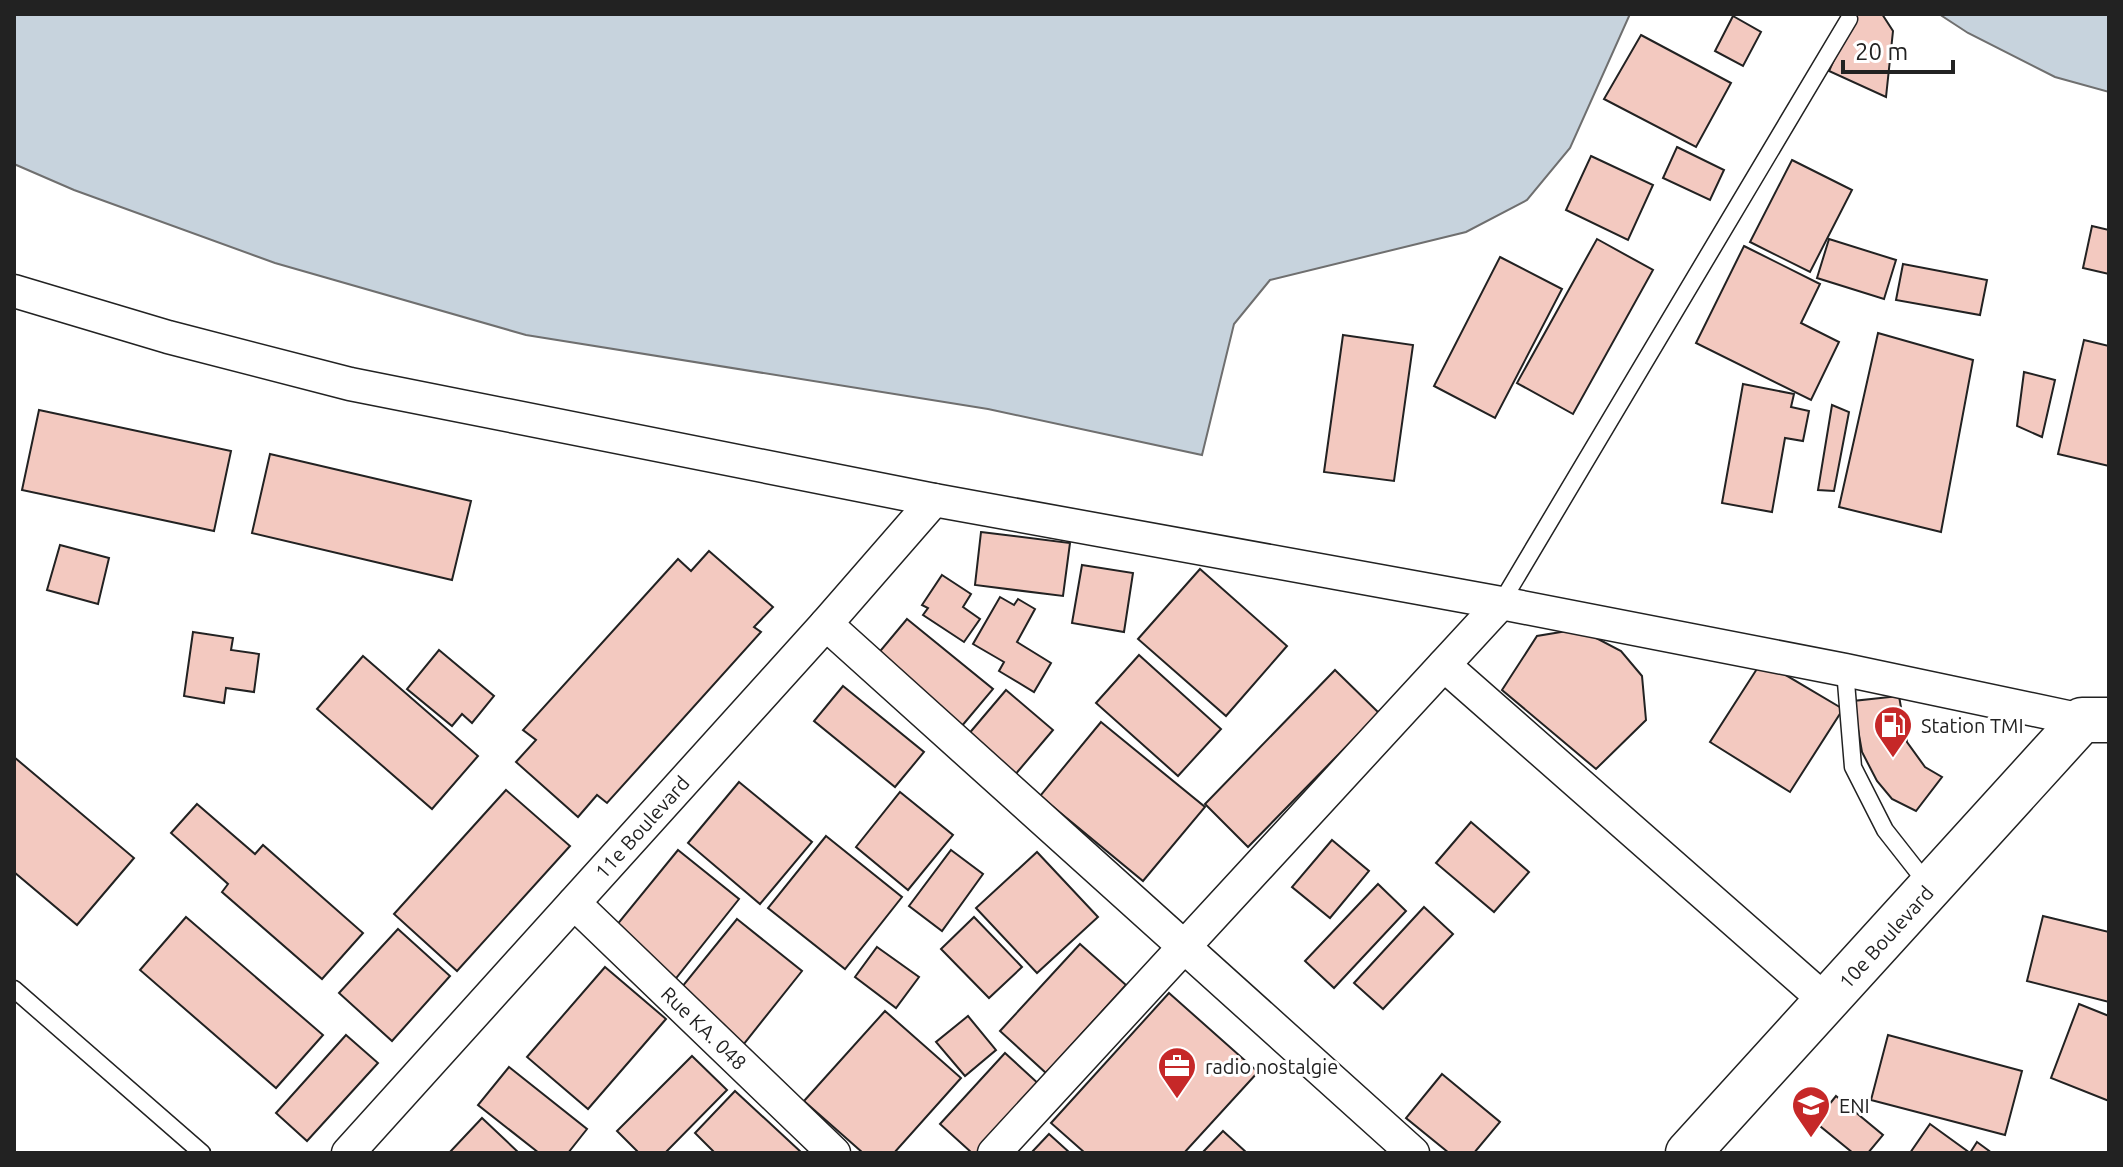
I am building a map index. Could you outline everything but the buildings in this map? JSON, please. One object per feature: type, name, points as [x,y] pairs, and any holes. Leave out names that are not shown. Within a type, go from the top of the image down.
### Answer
[{"type":"main road","name":"10e Boulevard","points":[[1688,1153],[1930,887],[2096,720]]},
{"type":"street","points":[[14,291],[168,337],[350,384],[934,500],[1501,603],[2096,720]]},
{"type":"street","name":"11e Boulevard","points":[[348,1153],[826,624],[934,500]]},
{"type":"street","points":[[994,1153],[1501,603]]},
{"type":"street","points":[[826,624],[1413,1153]]},
{"type":"street","points":[[1444,665],[1827,1002]]},
{"type":"street","name":"Rue KA. 048","points":[[574,903],[834,1153]]},
{"type":"lane","points":[[1501,603],[1849,19]]},
{"type":"lane","points":[[1845,670],[1853,767],[1885,830],[1930,887]]},
{"type":"lane","points":[[14,989],[202,1153]]},
{"type":"shaded area","points":[[14,14],[1630,14],[1570,148],[1527,200],[1466,232],[1270,280],[1234,324],[1202,455],[988,409],[526,335],[275,263],[74,190],[14,164]]},
{"type":"shaded area","points":[[1939,14],[2109,14],[2109,92],[2055,77],[1968,33]]},
{"type":"place","name":"Station TMI","points":[[1893,759]]},
{"type":"place","name":"radio nostalgie","points":[[1177,1100]]},
{"type":"place","name":"ENI","points":[[1811,1139]]}]
